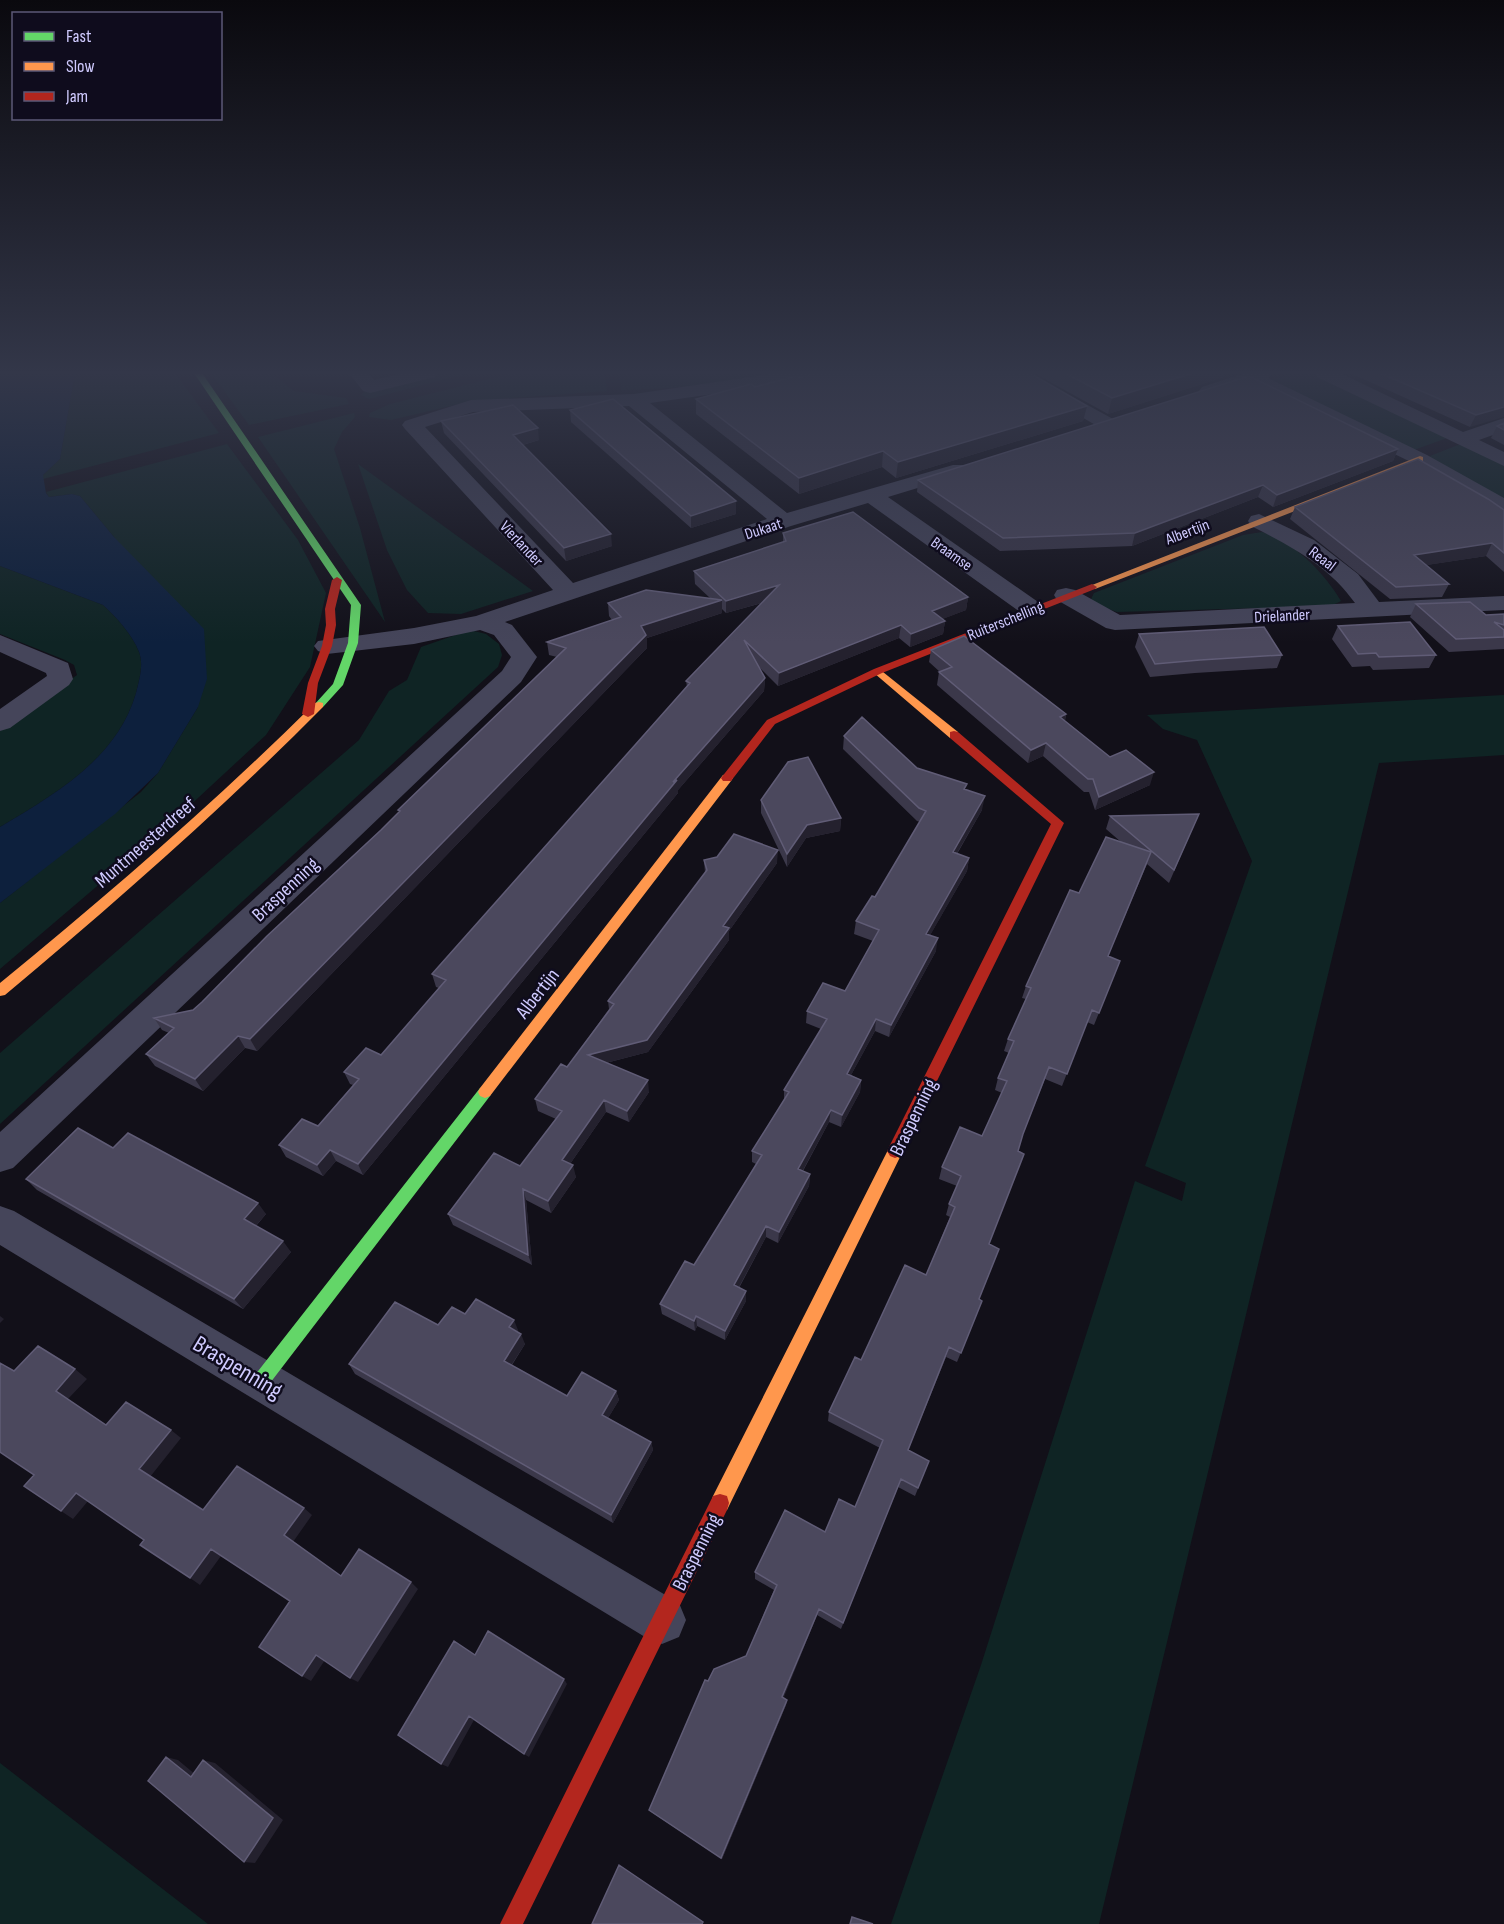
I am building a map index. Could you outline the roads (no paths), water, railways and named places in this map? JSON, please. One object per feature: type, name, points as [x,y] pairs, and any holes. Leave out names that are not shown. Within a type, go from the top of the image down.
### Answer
[{"type":"street","name":"Muntmeesterdreef","points":[[0,991],[76,928],[256,769],[338,685],[353,643],[356,605],[260,463]]},
{"type":"street","name":"Vierlander","points":[[447,463],[568,593]]},
{"type":"street","points":[[711,463],[783,521]]},
{"type":"street","name":"Dukaat","points":[[327,646],[414,636],[482,622],[783,521],[978,463]]},
{"type":"street","name":"Albertijn","points":[[1066,595],[1410,463]]},
{"type":"street","points":[[1427,463],[1504,507]]},
{"type":"street","name":"Braamse","points":[[873,496],[1032,609]]},
{"type":"street","name":"Reaal","points":[[1259,521],[1306,545],[1350,579],[1373,611]]},
{"type":"street","points":[[308,714],[313,682],[327,646],[331,625],[330,609],[337,580]]},
{"type":"street","name":"Ruiterschelling","points":[[878,671],[1066,595]]},
{"type":"street","name":"Drielander","points":[[1066,595],[1115,623],[1504,603]]},
{"type":"street","name":"Braspenning","points":[[0,1156],[512,676],[524,657],[504,630],[482,622]]},
{"type":"street","points":[[0,643],[59,669],[60,679],[0,722]]},
{"type":"street","name":"Albertijn","points":[[261,1381],[771,722],[878,671]]},
{"type":"street","name":"Braspenning","points":[[511,1924],[1058,823],[878,671]]},
{"type":"street","name":"Braspenning","points":[[0,1224],[662,1620]]},
{"type":"water","points":[[0,463],[56,463],[43,475],[46,493],[49,497],[72,494],[80,496],[114,537],[204,629],[207,679],[198,707],[158,773],[115,814],[0,903],[0,827],[62,788],[99,756],[127,716],[136,693],[141,662],[139,652],[128,633],[103,605],[0,566]]}]
